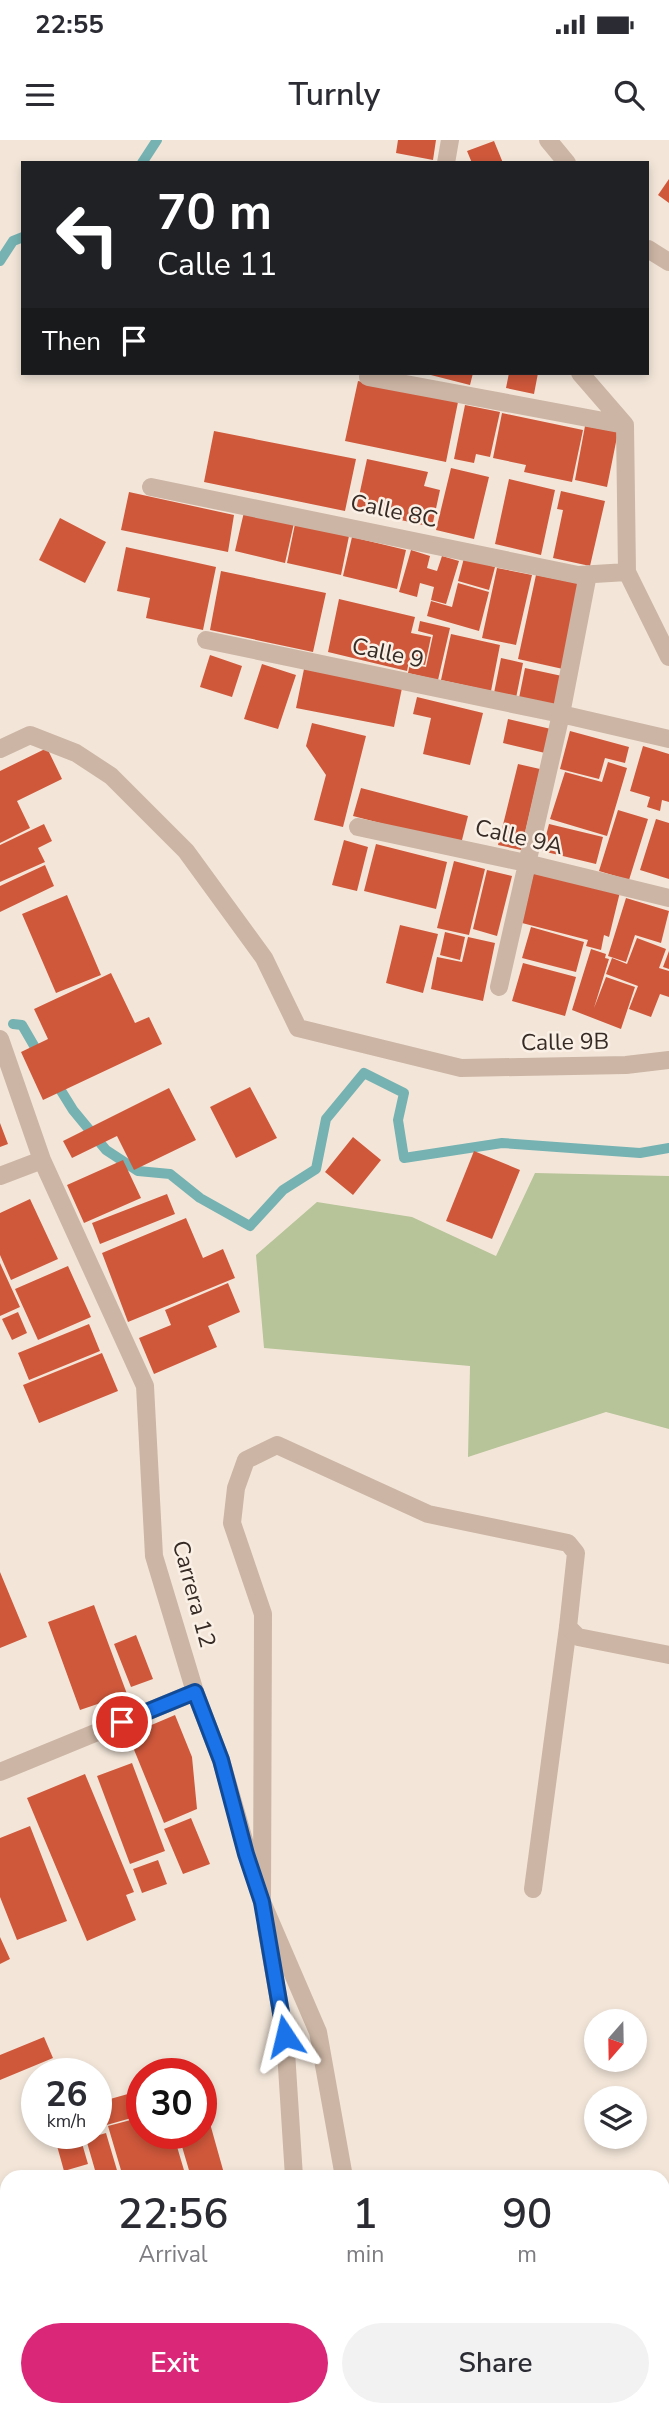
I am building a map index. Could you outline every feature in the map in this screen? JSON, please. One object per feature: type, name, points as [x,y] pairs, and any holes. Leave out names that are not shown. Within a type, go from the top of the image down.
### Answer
[{"type":"street","points":[[446,161],[450,140]]},
{"type":"street","points":[[548,140],[565,161]]},
{"type":"street","points":[[649,250],[669,262]]},
{"type":"street","points":[[582,375],[625,425],[627,572],[669,657]]},
{"type":"street","points":[[368,377],[625,425]]},
{"type":"street","name":"Calle 8C","points":[[151,486],[578,575],[627,572]]},
{"type":"street","points":[[499,988],[561,714],[588,574]]},
{"type":"street","name":"Calle 9","points":[[206,640],[669,739]]},
{"type":"street","name":"Calle 9B","points":[[0,750],[30,735],[76,753],[110,776],[186,851],[264,958],[298,1028],[461,1068],[626,1065],[669,1060]]},
{"type":"street","name":"Calle 9A","points":[[358,827],[526,863],[669,898]]},
{"type":"street","name":"Carrera 12","points":[[0,1039],[42,1160],[145,1386],[155,1556],[195,1692],[221,1760],[262,1902],[285,2036],[294,2170]]},
{"type":"street","points":[[0,1176],[42,1160]]},
{"type":"street","points":[[343,2170],[318,2032],[262,1902],[263,1615],[232,1523],[236,1488],[246,1460],[277,1445],[428,1514],[568,1543],[576,1553],[533,1889]]},
{"type":"street","points":[[568,1628],[578,1637],[669,1655]]},
{"type":"street","points":[[0,1772],[195,1692]]},
{"type":"green space","points":[[535,1173],[669,1176],[669,1429],[606,1412],[468,1457],[470,1366],[264,1348],[256,1255],[317,1202],[412,1217],[496,1256]]},
{"type":"building","points":[[398,140],[436,140],[433,160],[396,153]]},
{"type":"building","points":[[494,141],[502,161],[471,161],[467,151]]},
{"type":"building","points":[[669,179],[669,203],[658,195]]},
{"type":"building","points":[[431,375],[472,375],[470,385]]},
{"type":"building","points":[[509,375],[538,375],[534,394],[506,388]]},
{"type":"building","points":[[358,381],[458,402],[446,462],[345,441]]},
{"type":"building","points":[[465,405],[500,412],[490,457],[476,454],[474,463],[454,459]]},
{"type":"building","points":[[502,413],[583,430],[572,482],[524,472],[526,465],[493,458]]},
{"type":"building","points":[[585,426],[618,432],[607,487],[575,480]]},
{"type":"building","points":[[214,431],[356,459],[345,511],[204,482]]},
{"type":"building","points":[[367,459],[428,472],[424,486],[440,490],[432,527],[356,510]]},
{"type":"building","points":[[451,468],[489,477],[474,539],[436,530]]},
{"type":"building","points":[[509,479],[555,490],[541,555],[495,544]]},
{"type":"building","points":[[561,491],[605,501],[590,566],[553,558],[563,510],[557,509]]},
{"type":"building","points":[[129,492],[234,515],[228,552],[121,530]]},
{"type":"building","points":[[244,512],[294,523],[285,563],[235,551]]},
{"type":"building","points":[[60,518],[106,542],[85,583],[39,560]]},
{"type":"building","points":[[295,524],[349,536],[341,575],[287,563]]},
{"type":"building","points":[[352,537],[406,550],[397,589],[343,576]]},
{"type":"building","points":[[126,547],[216,567],[203,630],[146,618],[150,598],[117,591]]},
{"type":"building","points":[[411,550],[430,556],[427,568],[437,571],[442,556],[459,561],[446,604],[431,600],[434,587],[420,583],[417,597],[399,592]]},
{"type":"building","points":[[464,558],[495,567],[489,590],[458,581]]},
{"type":"building","points":[[497,568],[532,575],[516,645],[482,638]]},
{"type":"building","points":[[221,571],[326,593],[313,652],[210,630]]},
{"type":"building","points":[[536,575],[581,584],[563,669],[518,659]]},
{"type":"building","points":[[458,583],[489,592],[479,631],[427,616],[431,601],[452,607]]},
{"type":"building","points":[[339,599],[415,617],[411,633],[431,637],[425,665],[409,661],[407,671],[328,652]]},
{"type":"building","points":[[420,621],[450,628],[438,680],[408,673],[410,664],[426,667],[433,635],[418,631]]},
{"type":"building","points":[[451,634],[500,645],[491,691],[441,680]]},
{"type":"building","points":[[210,655],[242,666],[232,697],[200,687]]},
{"type":"building","points":[[501,658],[523,663],[516,698],[494,693]]},
{"type":"building","points":[[262,664],[296,675],[278,729],[244,719]]},
{"type":"building","points":[[525,668],[562,676],[556,706],[519,698]]},
{"type":"building","points":[[304,669],[402,688],[394,727],[296,708]]},
{"type":"building","points":[[417,697],[483,713],[470,765],[423,754],[431,718],[413,714]]},
{"type":"building","points":[[508,719],[551,729],[545,753],[503,743]]},
{"type":"building","points":[[312,723],[366,736],[343,827],[314,820],[326,775],[306,746]]},
{"type":"building","points":[[570,731],[629,747],[625,763],[605,758],[599,779],[560,769]]},
{"type":"building","points":[[643,746],[669,754],[669,802],[662,800],[660,811],[647,807],[650,797],[630,791]]},
{"type":"building","points":[[47,748],[62,779],[17,801],[30,828],[0,843],[0,771]]},
{"type":"building","points":[[608,762],[627,768],[607,836],[550,819],[565,772],[602,782]]},
{"type":"building","points":[[518,764],[540,769],[521,850],[498,845]]},
{"type":"building","points":[[361,788],[468,816],[461,844],[353,816]]},
{"type":"building","points":[[618,810],[648,819],[629,880],[599,871]]},
{"type":"building","points":[[656,819],[669,823],[669,879],[640,870]]},
{"type":"building","points":[[44,824],[52,841],[38,848],[45,862],[0,882],[0,845]]},
{"type":"building","points":[[549,824],[603,837],[596,864],[542,851]]},
{"type":"building","points":[[344,840],[368,847],[357,891],[332,885]]},
{"type":"building","points":[[376,844],[447,862],[436,909],[364,891]]},
{"type":"building","points":[[454,861],[485,869],[469,935],[437,928]]},
{"type":"building","points":[[45,865],[54,886],[0,912],[0,886]]},
{"type":"building","points":[[487,870],[512,876],[497,936],[473,929]]},
{"type":"building","points":[[534,871],[620,892],[609,937],[604,935],[601,950],[586,946],[588,940],[522,923]]},
{"type":"building","points":[[67,895],[101,975],[56,993],[22,914]]},
{"type":"building","points":[[626,898],[669,911],[661,943],[635,935],[626,962],[608,956]]},
{"type":"building","points":[[400,925],[438,934],[423,993],[386,983]]},
{"type":"building","points":[[531,927],[584,942],[576,972],[522,958]]},
{"type":"building","points":[[445,932],[465,937],[460,960],[440,955]]},
{"type":"building","points":[[468,937],[495,943],[483,1001],[431,989],[437,957],[462,962]]},
{"type":"building","points":[[637,938],[666,949],[659,968],[669,971],[669,997],[660,994],[651,1017],[629,1009],[638,986],[606,974],[612,958],[627,964]]},
{"type":"building","points":[[591,949],[606,954],[605,958],[609,959],[594,1008],[606,977],[635,987],[621,1029],[572,1010]]},
{"type":"building","points":[[669,951],[669,969],[663,967]]},
{"type":"building","points":[[523,963],[576,977],[565,1016],[512,1001]]},
{"type":"building","points":[[111,973],[135,1023],[149,1017],[162,1044],[43,1100],[21,1052],[48,1039],[34,1009]]},
{"type":"building","points":[[250,1087],[277,1138],[236,1158],[210,1107]]},
{"type":"building","points":[[169,1088],[196,1140],[134,1170],[117,1136],[72,1158],[63,1141]]},
{"type":"building","points":[[0,1123],[8,1144],[0,1147]]},
{"type":"building","points":[[353,1137],[381,1160],[353,1195],[325,1172]]},
{"type":"building","points":[[474,1151],[520,1170],[492,1239],[446,1221]]},
{"type":"building","points":[[123,1160],[141,1198],[84,1223],[67,1185]]},
{"type":"building","points":[[167,1194],[175,1214],[100,1244],[92,1223]]},
{"type":"building","points":[[30,1199],[58,1259],[11,1280],[0,1255],[0,1213]]},
{"type":"building","points":[[186,1218],[203,1258],[223,1249],[235,1278],[128,1322],[102,1253]]},
{"type":"building","points":[[0,1263],[20,1307],[0,1316]]},
{"type":"building","points":[[68,1266],[91,1317],[38,1340],[15,1289]]},
{"type":"building","points":[[228,1283],[240,1312],[208,1326],[217,1347],[154,1374],[139,1338],[171,1325],[165,1310]]},
{"type":"building","points":[[18,1312],[27,1333],[12,1340],[2,1319]]},
{"type":"building","points":[[89,1324],[100,1351],[29,1380],[18,1353]]},
{"type":"building","points":[[102,1353],[118,1391],[39,1423],[23,1385]]},
{"type":"building","points":[[0,1572],[27,1637],[0,1648]]},
{"type":"building","points":[[94,1605],[127,1694],[80,1710],[48,1622]]},
{"type":"building","points":[[136,1635],[153,1679],[131,1687],[114,1644]]},
{"type":"building","points":[[175,1715],[192,1757],[197,1809],[164,1823],[128,1735]]},
{"type":"building","points":[[132,1763],[165,1851],[130,1864],[97,1776]]},
{"type":"building","points":[[85,1774],[134,1892],[126,1895],[136,1920],[87,1941],[27,1798]]},
{"type":"building","points":[[191,1818],[210,1864],[183,1874],[164,1829]]},
{"type":"building","points":[[30,1826],[67,1921],[17,1940],[0,1897],[0,1838]]},
{"type":"building","points":[[158,1860],[167,1884],[142,1893],[133,1869]]},
{"type":"building","points":[[0,1937],[10,1959],[0,1964]]},
{"type":"building","points":[[44,2037],[53,2058],[21,2058],[21,2071],[0,2080],[0,2055]]},
{"type":"building","points":[[126,2095],[126,2120],[112,2123],[112,2098]]},
{"type":"building","points":[[126,2121],[126,2149],[178,2149],[184,2170],[121,2170],[112,2140],[112,2125]]},
{"type":"building","points":[[217,2148],[223,2170],[189,2170],[183,2149]]},
{"type":"building","points":[[58,2149],[84,2149],[88,2164],[64,2170]]},
{"type":"building","points":[[89,2149],[111,2149],[117,2170],[95,2170]]},
{"type":"waterway","points":[[143,161],[157,140]]},
{"type":"waterway","points":[[0,261],[13,241],[21,238]]},
{"type":"waterway","points":[[13,1024],[22,1025],[40,1056]]},
{"type":"waterway","points":[[55,1081],[73,1110],[106,1150],[138,1171],[170,1174],[200,1198],[250,1226],[283,1190],[316,1169],[326,1119],[364,1073],[404,1093],[398,1120],[404,1158],[502,1143],[640,1153],[669,1148]]},
{"type":"route","points":[[122,1722],[195,1692],[221,1760],[262,1902],[285,2036]]}]
